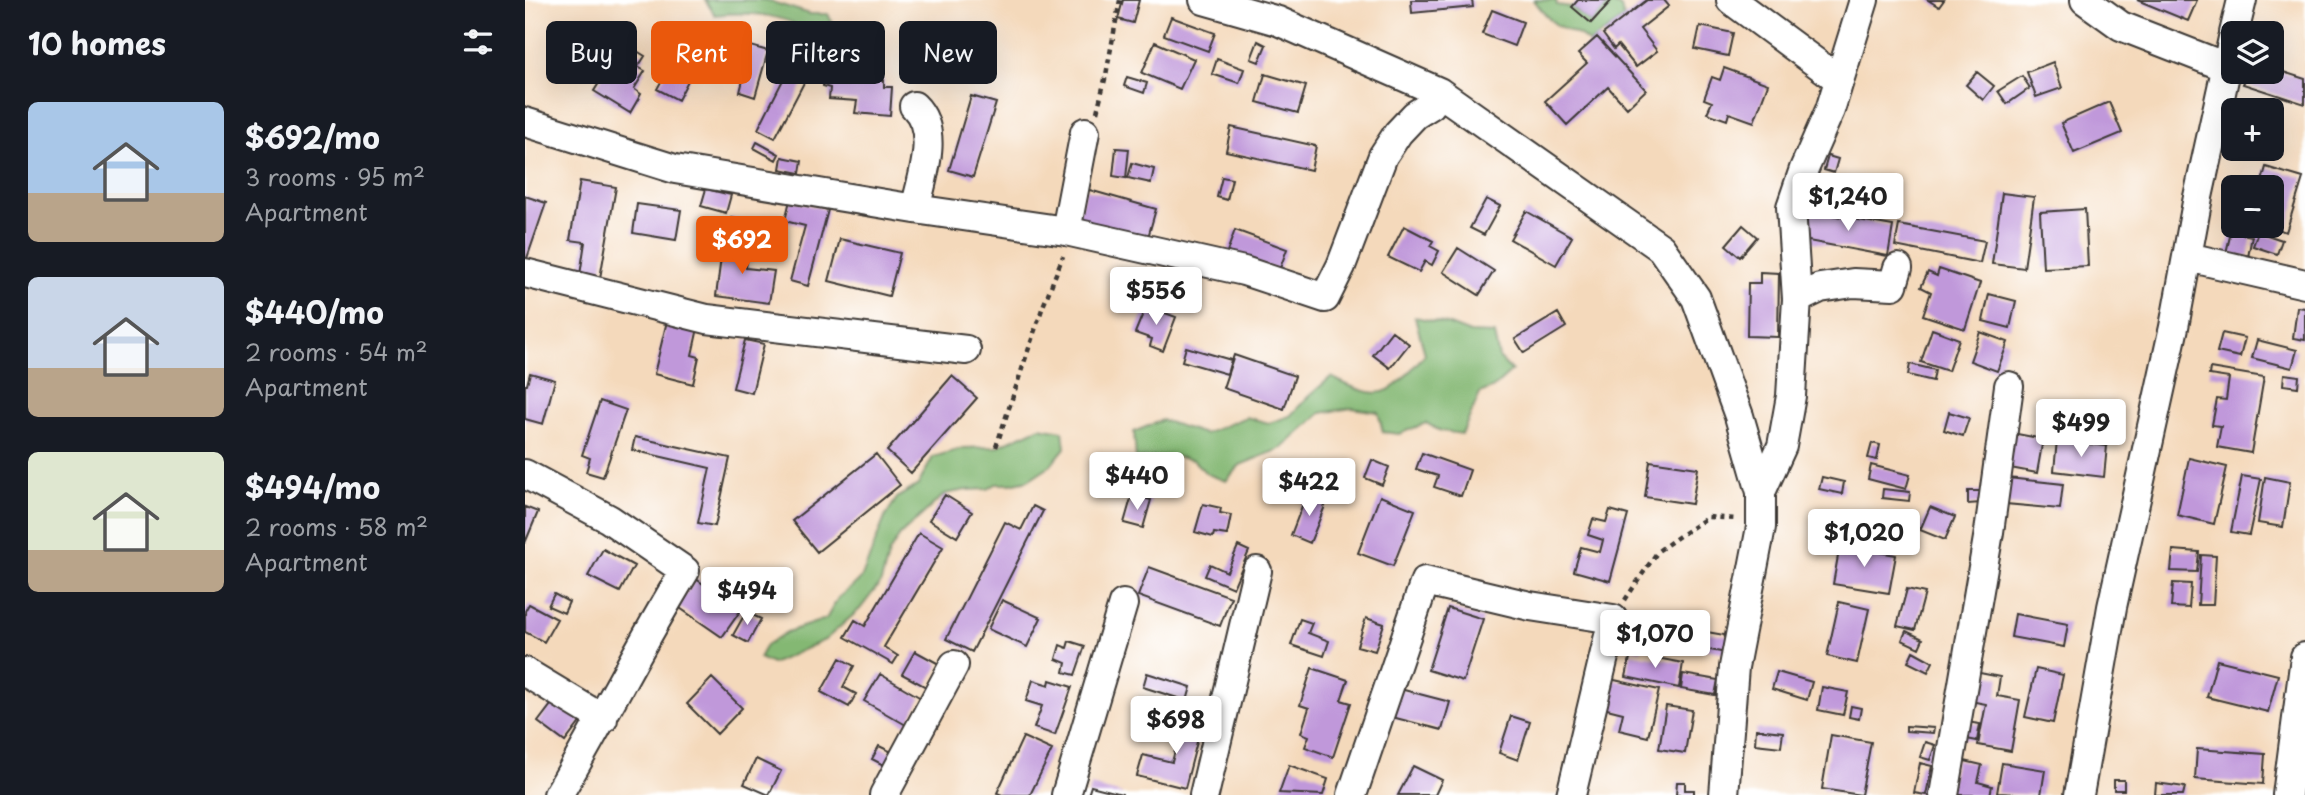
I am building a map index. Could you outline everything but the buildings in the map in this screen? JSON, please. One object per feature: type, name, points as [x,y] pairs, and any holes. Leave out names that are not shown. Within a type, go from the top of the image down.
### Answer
[{"type":"street","points":[[1204,0],[1278,21],[1439,92],[1661,248],[1696,298],[1739,416],[1761,492],[1761,527],[1734,667],[1724,795]]},
{"type":"street","points":[[1731,0],[1838,79]]},
{"type":"street","points":[[1761,492],[1782,446],[1791,396],[1797,299],[1791,207],[1804,169],[1830,110],[1864,0]]},
{"type":"street","points":[[2085,0],[2121,26],[2221,65]]},
{"type":"street","points":[[2237,21],[2242,0]]},
{"type":"street","points":[[2079,795],[2112,607],[2223,84]]},
{"type":"street","points":[[525,122],[675,169],[1066,231],[1244,271],[1325,298],[1341,266],[1383,156],[1398,133],[1415,115],[1431,105],[1439,92]]},
{"type":"street","points":[[914,106],[924,116],[927,137],[924,170],[915,209]]},
{"type":"street","points":[[1066,231],[1085,132]]},
{"type":"street","points":[[2188,257],[2305,284]]},
{"type":"street","points":[[1797,299],[1820,288],[1853,283],[1893,285],[1898,268]]},
{"type":"street","points":[[525,273],[707,318],[966,350]]},
{"type":"street","points":[[1944,795],[1989,532],[2010,386]]},
{"type":"street","points":[[525,474],[609,519],[685,570],[558,795]]},
{"type":"street","points":[[1205,795],[1257,571]]},
{"type":"street","points":[[1352,795],[1426,581],[1530,606],[1613,618],[1571,795]]},
{"type":"street","points":[[1066,795],[1123,604]]},
{"type":"street","points":[[2287,795],[2305,657]]},
{"type":"street","points":[[884,795],[954,665]]},
{"type":"street","points":[[525,672],[603,719]]},
{"type":"path","points":[[1085,132],[1097,112],[1120,0]]},
{"type":"path","points":[[996,447],[1042,309],[1065,250],[1066,231]]},
{"type":"path","points":[[1613,618],[1658,551],[1708,517],[1734,518],[1761,527]]},
{"type":"green space","points":[[705,0],[766,0],[810,14],[828,14],[831,21],[788,21],[746,14],[715,15]]},
{"type":"green space","points":[[1534,0],[1556,0],[1557,5],[1572,7],[1591,23],[1609,3],[1621,7],[1624,18],[1589,43],[1581,36],[1554,23]]},
{"type":"green space","points":[[1415,317],[1447,324],[1470,333],[1494,334],[1499,358],[1512,371],[1494,387],[1480,393],[1462,434],[1441,431],[1426,423],[1399,434],[1383,432],[1378,412],[1352,408],[1321,413],[1282,448],[1240,465],[1226,481],[1207,474],[1193,460],[1171,456],[1136,459],[1134,432],[1162,420],[1204,434],[1246,417],[1269,423],[1290,416],[1331,377],[1363,391],[1375,393],[1393,387],[1425,354]]},
{"type":"green space","points":[[1040,427],[1063,431],[1065,448],[1051,465],[1028,480],[996,484],[988,489],[945,494],[900,535],[889,553],[881,582],[860,609],[825,640],[772,664],[759,658],[766,645],[787,632],[826,619],[838,598],[861,579],[886,515],[897,498],[918,485],[933,457],[963,448],[996,447]]}]
